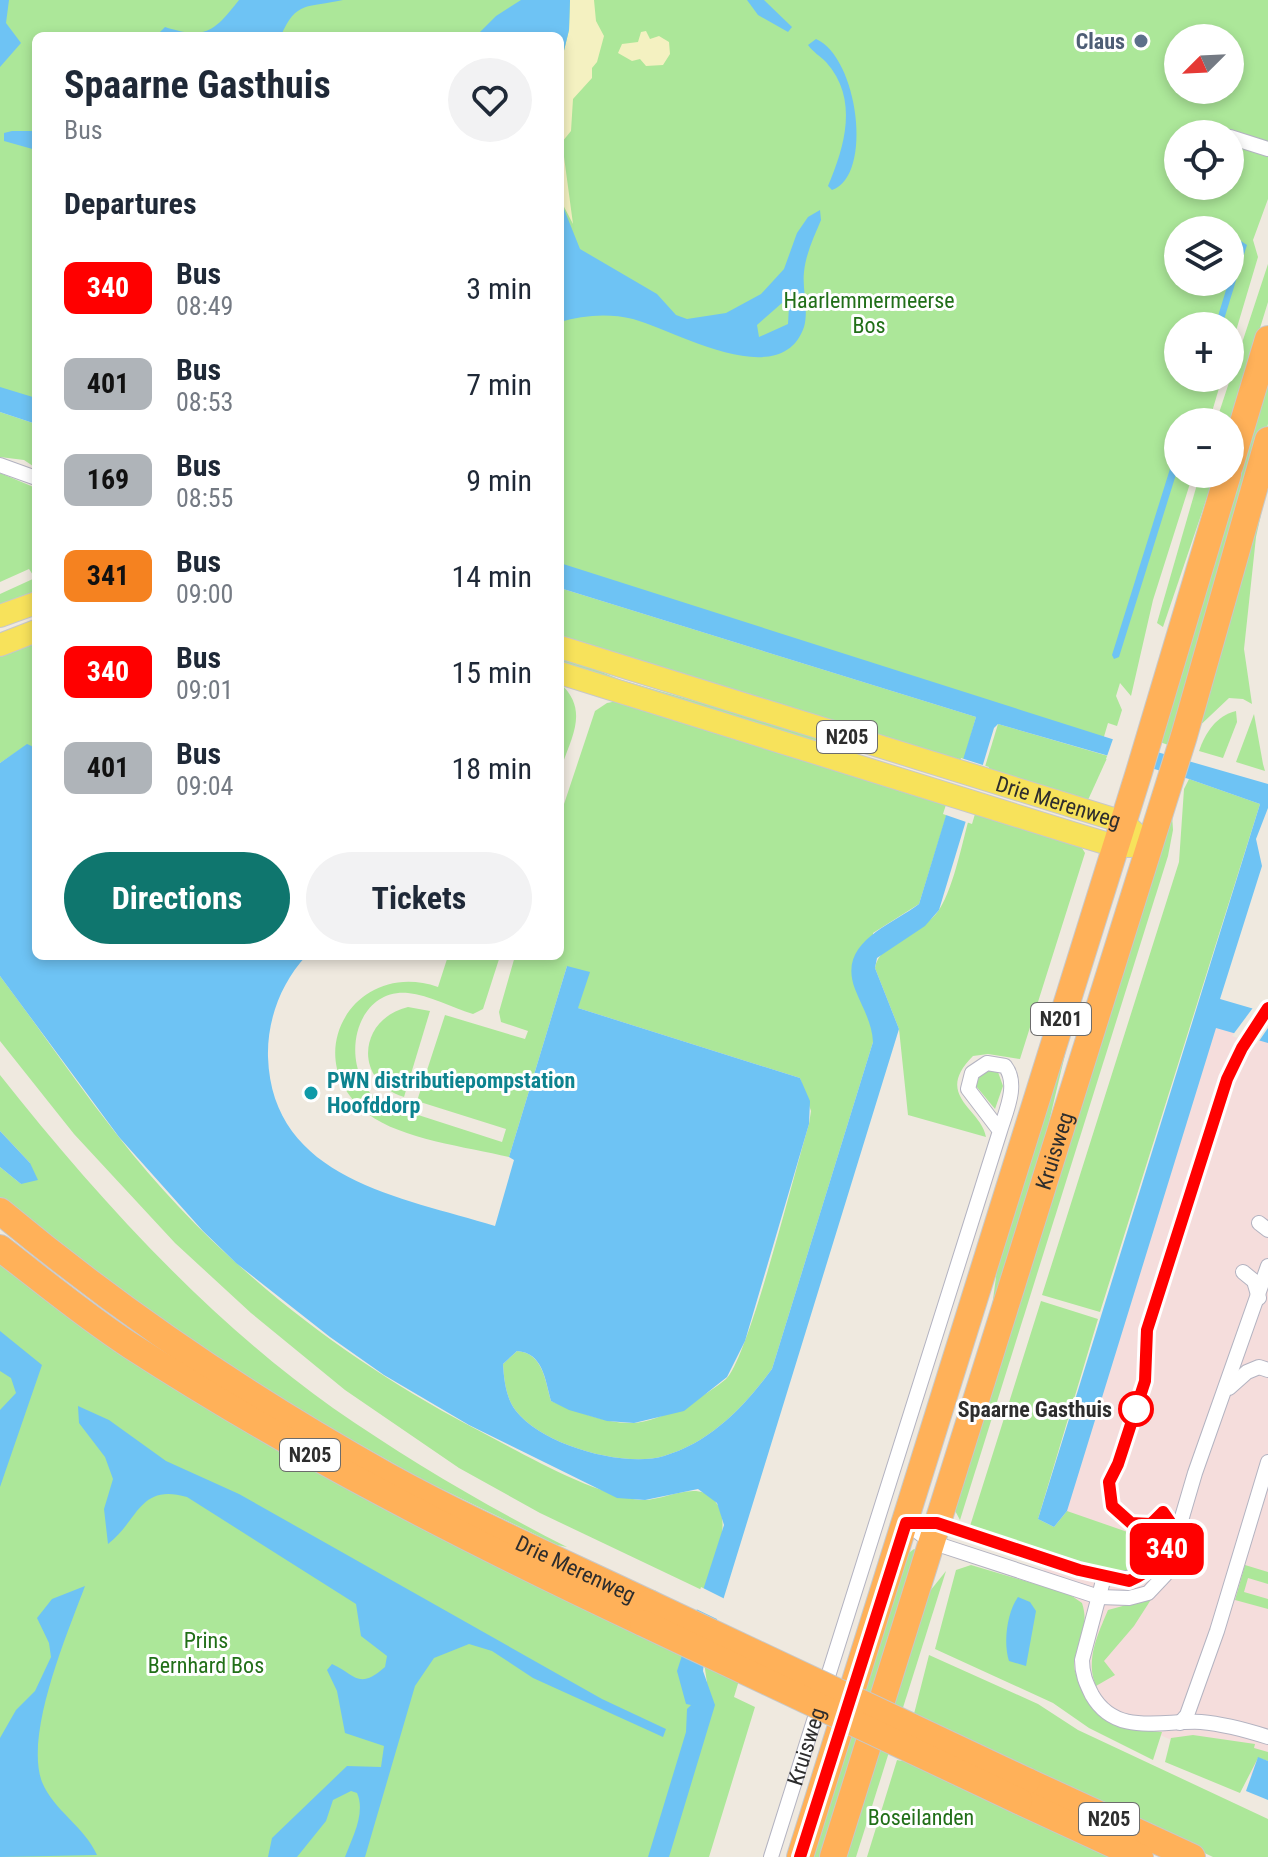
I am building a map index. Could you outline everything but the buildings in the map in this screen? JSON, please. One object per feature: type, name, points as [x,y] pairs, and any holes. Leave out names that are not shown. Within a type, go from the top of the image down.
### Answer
[{"type":"highway","points":[[1244,419],[1268,339]]},
{"type":"highway","name":"Kruisweg","points":[[833,1857],[1184,736],[1268,440]]},
{"type":"highway","name":"Kruisweg","points":[[800,1857],[1139,772],[1224,488]]},
{"type":"highway","name":"Drie Merenweg","points":[[0,1211],[163,1337],[292,1420],[389,1476],[646,1613]]},
{"type":"highway","name":"Drie Merenweg","points":[[0,1248],[128,1344],[286,1442],[413,1512],[646,1613],[1023,1791],[1192,1857]]},
{"type":"highway","name":"Drie Merenweg","points":[[1023,1791],[1140,1857]]},
{"type":"main road","points":[[0,616],[32,604]]},
{"type":"main road","points":[[0,645],[32,633]]},
{"type":"main road","name":"Drie Merenweg","points":[[564,648],[991,782],[1148,845]]},
{"type":"main road","name":"Drie Merenweg","points":[[564,674],[983,805],[1119,834]]},
{"type":"street","points":[[1244,141],[1268,149]]},
{"type":"street","points":[[0,465],[32,477]]},
{"type":"street","name":"Kruisweg","points":[[771,1857],[1000,1131],[1012,1088],[1011,1074],[1005,1066],[987,1063],[972,1073],[968,1089],[1000,1131]]},
{"type":"street","points":[[934,1532],[1099,1597],[1129,1598],[1148,1593],[1165,1575],[1268,1266]]},
{"type":"street","points":[[1243,1272],[1254,1281],[1259,1298]]},
{"type":"street","points":[[1224,1395],[1247,1372],[1259,1367],[1268,1370]]},
{"type":"street","points":[[1180,1723],[1187,1715],[1213,1644],[1268,1462]]},
{"type":"street","points":[[906,1523],[1104,1577],[1129,1581],[1146,1574],[1159,1563],[1177,1532]]},
{"type":"street","points":[[1104,1577],[1082,1660],[1082,1673],[1097,1703],[1110,1715],[1131,1724],[1219,1724],[1268,1737]]},
{"type":"shaded area","points":[[1211,1021],[1268,1037],[1268,1782],[1013,1671]]},
{"type":"green space","name":"Haarlemmermeerse Bos","points":[[0,0],[1268,0],[1268,199],[1253,240],[1258,257],[1242,312],[1164,312],[1164,392],[1218,392],[1213,408],[1164,408],[1164,488],[1189,488],[1153,600],[1131,696],[1120,683],[1116,696],[1122,710],[1117,726],[1108,723],[1103,740],[564,570],[564,32],[32,32],[32,402],[0,392]]},
{"type":"green space","points":[[1268,264],[1268,302],[1244,380],[1244,337]]},
{"type":"green space","points":[[1268,369],[1268,424],[1174,747],[1154,740],[1231,488],[1244,488],[1244,447]]},
{"type":"green space","points":[[1226,392],[1240,392],[1236,408],[1221,408]]},
{"type":"green space","points":[[0,412],[32,423],[32,465],[24,460],[0,457]]},
{"type":"green space","points":[[0,473],[32,486],[32,574],[29,569],[0,582]]},
{"type":"green space","points":[[1267,487],[1256,537],[1244,649],[1252,704],[1243,699],[1229,698],[1192,733]]},
{"type":"green space","points":[[1196,488],[1210,488],[1163,627],[1157,623]]},
{"type":"green space","points":[[32,579],[32,596],[0,608],[0,594]]},
{"type":"green space","points":[[564,589],[976,717],[963,763],[564,639]]},
{"type":"green space","points":[[32,639],[32,747],[27,745],[0,763],[0,651]]},
{"type":"green space","points":[[564,657],[621,680],[856,747],[790,736],[564,667]]},
{"type":"green space","points":[[564,687],[576,714],[573,736],[564,760]]},
{"type":"green space","points":[[622,700],[951,801],[919,904],[873,933],[873,1042],[772,1369],[725,1422],[681,1450],[647,1459],[628,1459],[585,1451],[544,1434],[528,1423],[513,1406],[506,1389],[503,1364],[517,1351],[526,1353],[542,1369],[551,1401],[623,1423],[644,1422],[669,1413],[726,1379],[736,1363],[759,1300],[809,1124],[811,1111],[800,1078],[578,1008],[567,966],[509,1157],[416,1136],[382,1123],[368,1114],[347,1092],[337,1067],[336,1042],[344,1019],[360,1000],[381,987],[408,982],[438,987],[447,960],[499,960],[483,1009],[473,1014],[416,994],[389,995],[374,1003],[363,1017],[355,1052],[358,1071],[367,1089],[381,1103],[502,1142],[506,1129],[417,1101],[445,1015],[525,1039],[528,1031],[501,1022],[499,1012],[514,960],[564,960],[564,804],[595,711],[607,703]]},
{"type":"green space","points":[[1236,711],[1237,722],[1223,758],[1199,751],[1213,726],[1223,716]]},
{"type":"green space","points":[[1254,714],[1263,764],[1265,771],[1236,762]]},
{"type":"green space","points":[[998,724],[1108,756],[1088,800],[984,770]]},
{"type":"green space","points":[[1189,779],[1260,804],[1100,1312],[1042,1295],[1179,862],[1184,789]]},
{"type":"green space","points":[[1171,800],[1173,830],[1168,856],[960,1520],[952,1505]]},
{"type":"green space","points":[[972,808],[1078,841],[1085,853],[1020,1059],[988,1054],[973,1056],[957,1081],[958,1092],[986,1137],[908,1115],[899,1029],[875,968],[885,950],[923,925],[939,910],[954,874]]},
{"type":"green space","points":[[0,976],[154,1180],[235,1262],[324,1335],[420,1398],[577,1480],[640,1500],[698,1491],[714,1500],[720,1510],[722,1532],[704,1591],[540,1513],[459,1468],[345,1390],[251,1313],[175,1243],[74,1134],[0,1041]]},
{"type":"green space","points":[[408,1007],[430,1011],[404,1097],[387,1089],[376,1078],[368,1050],[379,1024],[391,1014]]},
{"type":"green space","points":[[1068,1042],[1043,1147],[991,1315],[998,1262]]},
{"type":"green space","points":[[993,1070],[998,1072],[1003,1086],[995,1109],[976,1086],[980,1074]]},
{"type":"green space","points":[[0,1075],[114,1210],[155,1253],[197,1295],[286,1373],[419,1464],[567,1547],[557,1545],[419,1478],[230,1371],[0,1203],[0,1167],[21,1184],[30,1163],[0,1131]]},
{"type":"green space","name":"Prins Bernhard Bos","points":[[0,1256],[118,1343],[686,1650],[707,1683],[704,1662],[740,1677],[734,1697],[755,1707],[709,1857],[0,1857]]},
{"type":"green space","points":[[1041,1301],[1098,1319],[1038,1519],[1054,1527],[1067,1511],[1162,1544],[1147,1565],[1134,1571],[1108,1570],[970,1526]]},
{"type":"green space","points":[[914,1549],[921,1552],[824,1857],[809,1857],[906,1555]]},
{"type":"green space","points":[[971,1565],[1069,1594],[1082,1603],[1084,1627],[1074,1663],[1081,1687],[1096,1710],[1113,1723],[1162,1732],[1153,1760],[1089,1728],[1053,1703],[935,1649],[956,1570]]},
{"type":"green space","points":[[1245,1565],[1268,1572],[1268,1584],[1248,1578],[1244,1592],[1268,1599],[1268,1609],[1235,1600]]},
{"type":"green space","points":[[946,1571],[856,1857],[842,1857],[930,1591]]},
{"type":"green space","points":[[1152,1598],[1134,1626],[1104,1661],[1115,1675],[1096,1686],[1092,1657],[1108,1610]]},
{"type":"green space","name":"Boseilanden","points":[[929,1655],[1038,1704],[1078,1730],[1268,1819],[1268,1857],[1213,1857],[1030,1771],[1120,1857],[867,1857],[897,1760],[902,1761]]},
{"type":"green space","points":[[1193,1735],[1255,1744],[1254,1748],[1268,1752],[1268,1761],[1258,1758],[1240,1793],[1165,1762],[1171,1738]]},
{"type":"sand","points":[[570,0],[594,0],[596,21],[604,36],[597,62],[592,68],[592,78],[573,99],[571,131],[564,140],[564,51],[569,30]]},
{"type":"sand","points":[[646,31],[650,39],[659,36],[669,42],[670,54],[663,65],[646,66],[640,59],[632,61],[618,53],[622,44],[638,42],[641,32]]},
{"type":"sand","points":[[564,157],[573,224],[564,207]]},
{"type":"water","points":[[0,0],[9,0],[6,23],[21,43],[0,67]]},
{"type":"water","points":[[239,0],[343,0],[312,5],[298,11],[283,32],[202,32],[223,20]]},
{"type":"water","points":[[521,0],[570,0],[569,30],[564,51],[564,32],[480,32],[496,16]]},
{"type":"water","points":[[747,0],[764,0],[792,27],[788,32],[758,15]]},
{"type":"water","points":[[165,27],[184,32],[160,32]]},
{"type":"water","points":[[816,39],[830,50],[842,68],[856,116],[853,163],[845,180],[832,190],[828,186],[844,139],[846,107],[836,76],[808,45]]},
{"type":"water","points":[[32,131],[32,149],[4,141],[4,133]]},
{"type":"water","points":[[564,209],[580,249],[657,294],[676,315],[687,319],[726,313],[761,294],[784,269],[797,233],[808,217],[820,210],[821,220],[808,252],[804,272],[804,327],[792,346],[773,356],[751,357],[725,352],[624,317],[564,321]],"holes":[[[782,303],[789,306],[788,324],[759,337],[757,325]]]},
{"type":"water","points":[[1224,296],[1231,296],[1226,312],[1219,312]]},
{"type":"water","points":[[0,387],[32,397],[32,423],[0,412]]},
{"type":"water","points":[[1164,488],[1172,488],[1119,657],[1114,659],[1112,655]]},
{"type":"water","points":[[564,564],[1112,739],[1268,784],[1268,808],[1256,839],[1262,866],[1220,999],[1268,1013],[1268,1043],[1216,1028],[1067,1511],[1054,1527],[1038,1519],[1260,804],[1189,779],[998,724],[994,728],[939,910],[925,926],[877,958],[875,968],[899,1029],[704,1662],[703,1671],[715,1705],[669,1857],[648,1857],[686,1732],[687,1709],[691,1705],[686,1704],[677,1671],[724,1525],[717,1503],[698,1489],[645,1500],[617,1498],[469,1425],[384,1375],[330,1337],[236,1263],[203,1231],[119,1137],[0,976],[0,763],[27,744],[32,746],[32,960],[303,960],[283,990],[270,1029],[268,1057],[275,1098],[292,1131],[317,1157],[348,1177],[383,1192],[495,1226],[514,1160],[509,1157],[567,966],[590,972],[578,1008],[800,1078],[810,1101],[809,1124],[745,1341],[727,1377],[684,1411],[634,1423],[607,1421],[569,1410],[551,1401],[542,1368],[526,1353],[517,1351],[503,1364],[513,1406],[528,1423],[544,1434],[585,1451],[628,1459],[647,1459],[681,1450],[725,1422],[772,1369],[873,1042],[869,1021],[851,973],[853,959],[869,937],[919,904],[976,717],[564,589]]},
{"type":"water","points":[[0,1131],[30,1163],[38,1180],[21,1184],[0,1167]]},
{"type":"water","points":[[0,1331],[42,1365],[0,1487],[0,1410],[16,1393],[11,1378],[0,1371]]},
{"type":"water","points":[[78,1406],[109,1420],[166,1461],[239,1494],[602,1699],[666,1729],[663,1737],[533,1678],[492,1651],[469,1644],[434,1658],[415,1686],[365,1857],[345,1857],[360,1809],[357,1793],[351,1791],[333,1800],[326,1821],[297,1857],[268,1857],[272,1838],[347,1766],[381,1767],[384,1746],[345,1733],[337,1691],[327,1670],[332,1664],[357,1678],[369,1678],[385,1667],[387,1656],[361,1636],[356,1604],[187,1497],[171,1494],[149,1499],[108,1544],[104,1509],[113,1479],[105,1457],[79,1423]]},
{"type":"water","points":[[85,1586],[50,1683],[43,1711],[38,1762],[47,1792],[85,1835],[97,1855],[0,1857],[0,1738],[16,1710],[35,1691],[51,1657],[49,1643],[37,1618],[52,1599]]},
{"type":"water","points":[[1018,1597],[1030,1602],[1036,1611],[1026,1666],[1009,1661],[1007,1654],[1009,1619]]},
{"type":"water","points":[[1258,1757],[1268,1761],[1268,1800],[1246,1791]]},
{"type":"pier","points":[[1114,736],[1158,749],[1150,772],[1106,759]]},
{"type":"pier","points":[[961,758],[989,767],[972,824],[943,814]]},
{"type":"pier","points":[[1255,1005],[1268,1009],[1268,1028],[1257,1044],[1232,1036]]},
{"type":"pier","points":[[701,1587],[727,1600],[721,1621],[694,1608]]},
{"type":"bus line","name":"340","points":[[800,1857],[906,1523],[937,1523],[1079,1570],[1129,1581],[1146,1574],[1159,1563],[1177,1532],[1163,1512],[1151,1524],[1131,1523],[1112,1506],[1109,1482],[1118,1464],[1145,1381],[1147,1330],[1227,1079],[1242,1048],[1268,1008]]},
{"type":"place","name":"Claus","points":[[1141,41]]},
{"type":"place","name":"PWN distributiepompstation Hoofddorp","points":[[311,1093]]},
{"type":"place","name":"Spaarne Gasthuis","points":[[1136,1409]]}]
